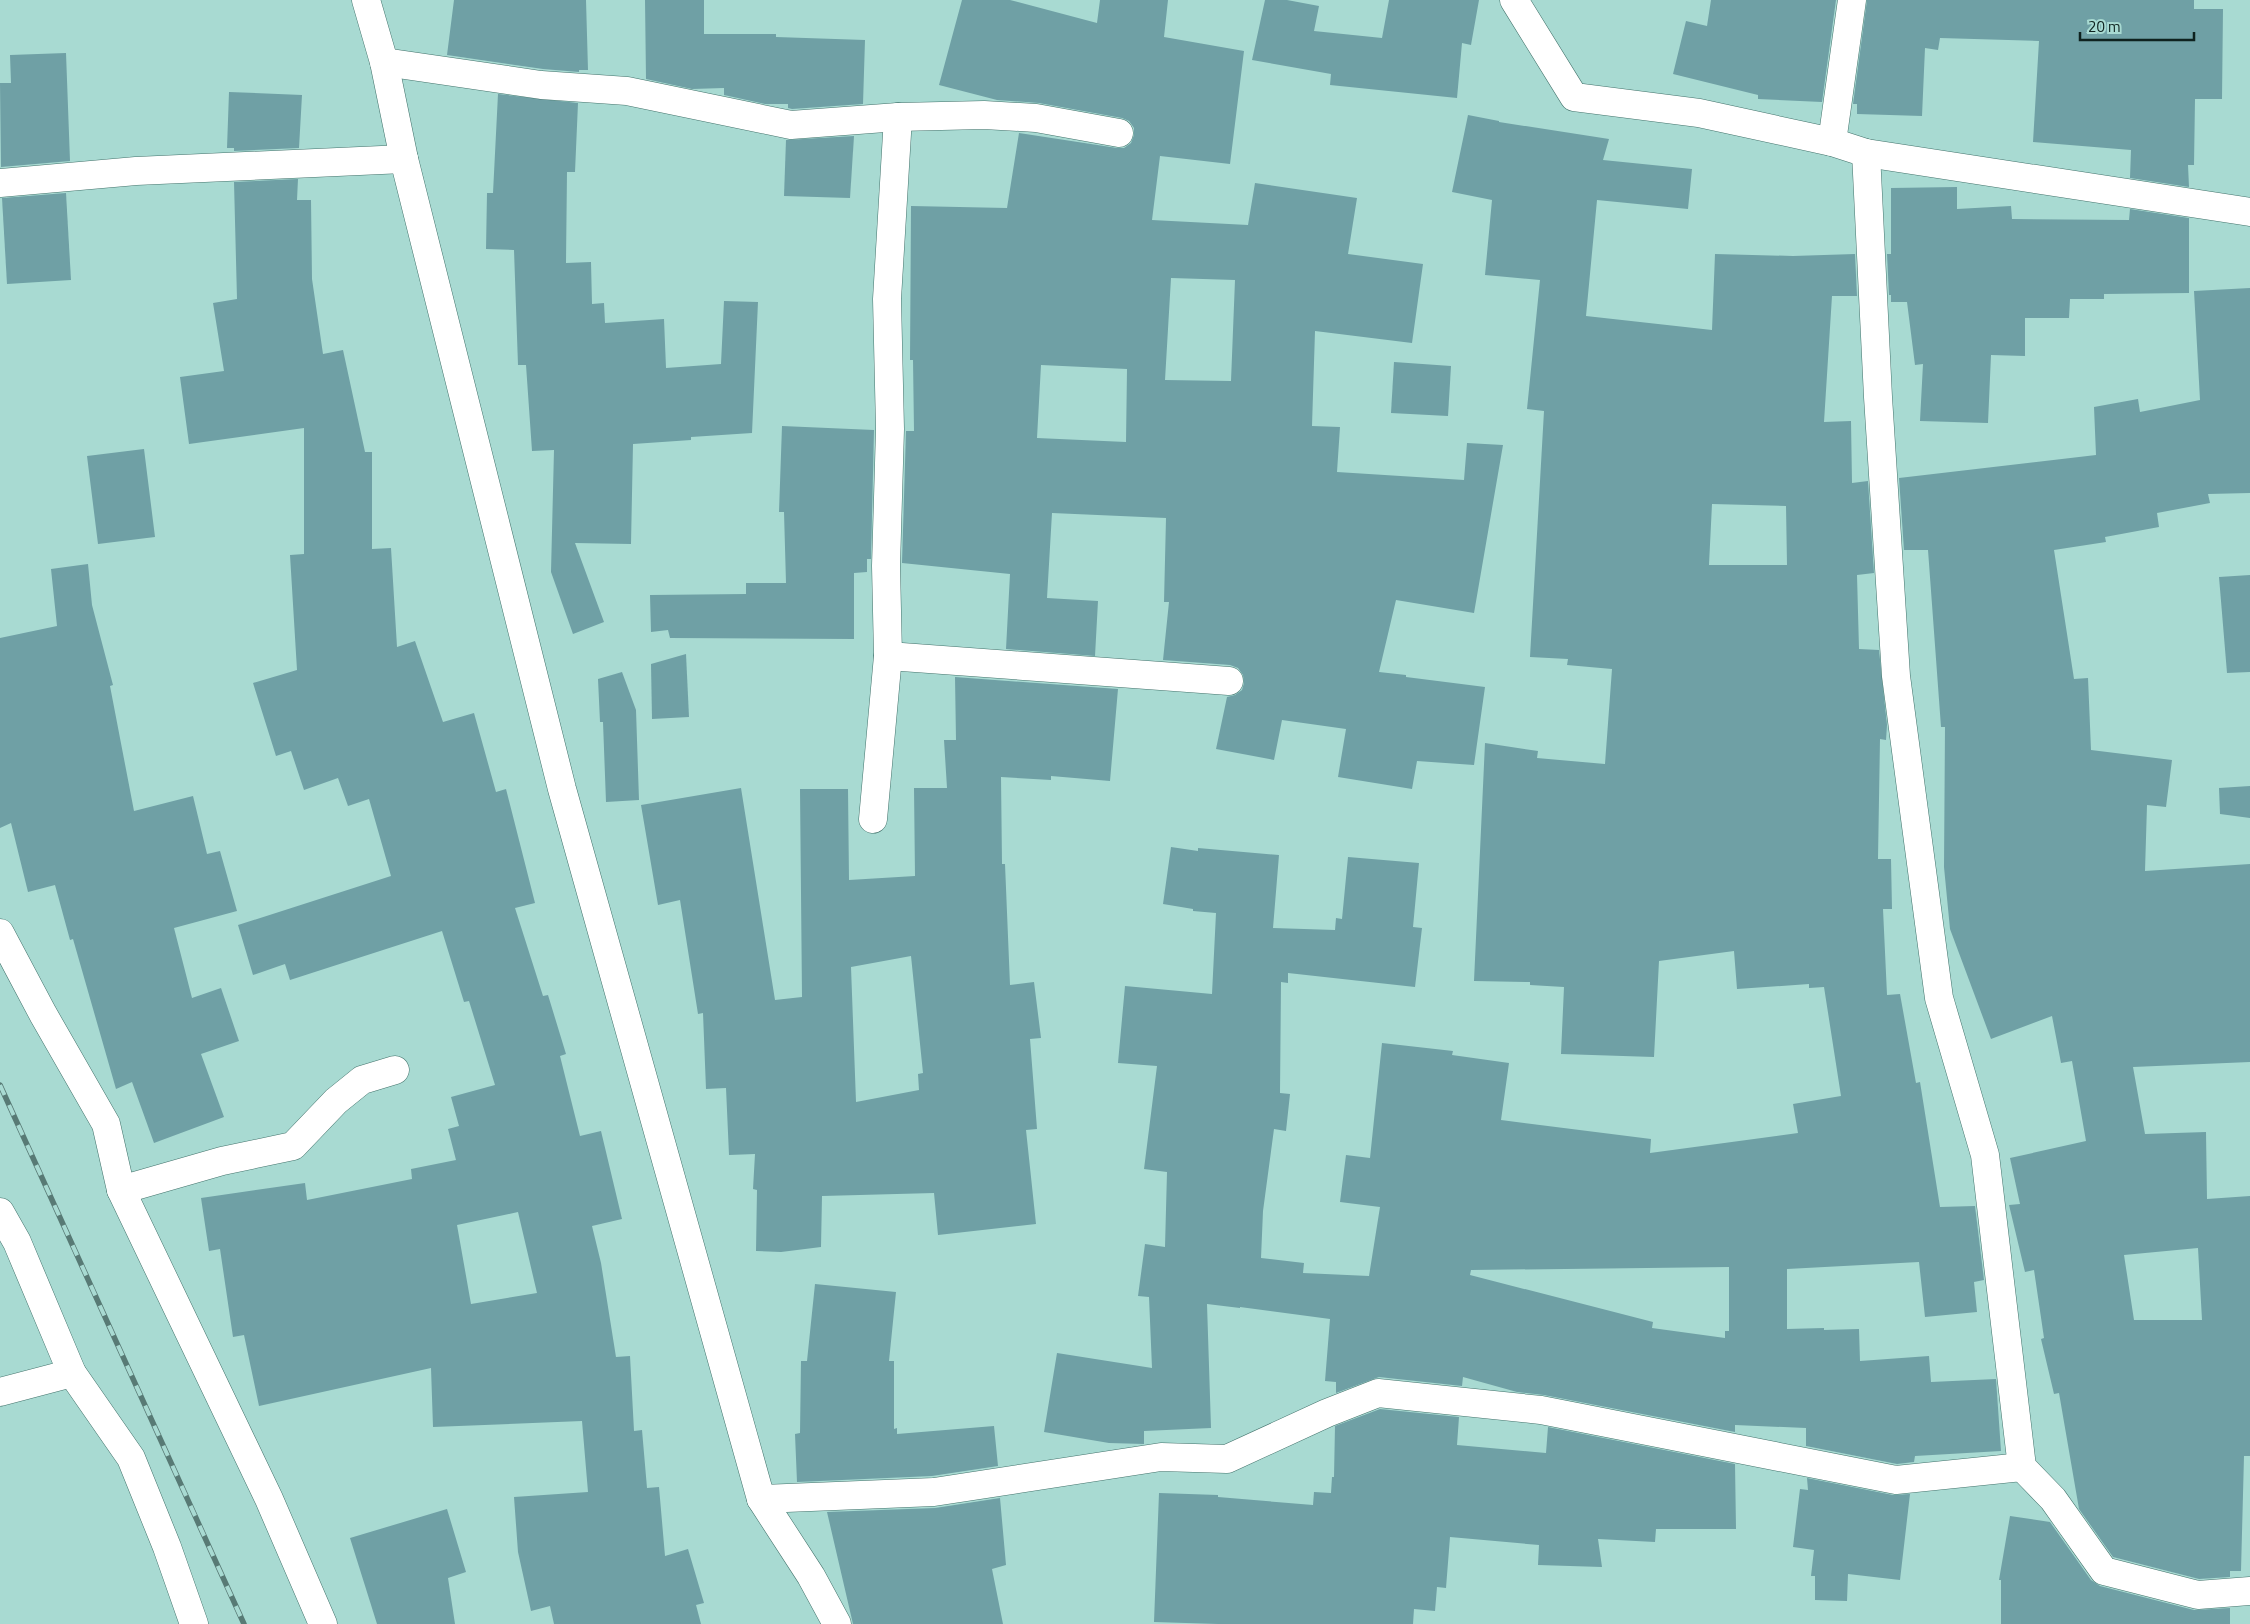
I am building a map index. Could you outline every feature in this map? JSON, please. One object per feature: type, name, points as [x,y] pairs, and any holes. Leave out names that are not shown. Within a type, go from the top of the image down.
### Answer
[{"type":"street","points":[[366,0],[384,62],[404,159],[562,788],[761,1499],[810,1576],[837,1624]]},
{"type":"street","points":[[1514,0],[1574,97],[1699,113],[1832,142],[1866,152],[2250,212]]},
{"type":"street","points":[[1832,142],[1852,0]]},
{"type":"street","points":[[384,62],[541,85],[627,91],[791,125],[898,117],[984,115],[1036,118],[1119,133]]},
{"type":"street","points":[[873,819],[888,656],[886,566],[890,430],[887,299],[898,117]]},
{"type":"street","points":[[1866,152],[1878,397],[1896,676],[1939,998],[1985,1155],[2022,1467],[2053,1499],[2104,1571],[2198,1595],[2250,1591]]},
{"type":"street","points":[[0,183],[136,170],[404,159]]},
{"type":"street","points":[[888,656],[1229,681]]},
{"type":"street","points":[[0,932],[42,1014],[106,1124],[121,1190],[269,1499],[323,1624]]},
{"type":"street","points":[[121,1190],[222,1161],[293,1146],[336,1101],[362,1080],[395,1070]]},
{"type":"street","points":[[0,1212],[17,1242],[72,1373],[131,1458],[168,1547],[194,1624]]},
{"type":"street","points":[[0,1392],[72,1373]]},
{"type":"street","points":[[761,1499],[825,1498],[934,1492],[1161,1457],[1228,1458],[1327,1413],[1378,1393],[1541,1410],[1896,1480],[2022,1467]]},
{"type":"building","points":[[454,0],[586,0],[588,70],[579,70],[579,72],[543,69],[447,55]]},
{"type":"building","points":[[645,0],[704,0],[704,34],[776,34],[776,37],[865,40],[863,104],[792,109],[788,108],[788,104],[765,104],[724,95],[724,88],[692,89],[646,79]]},
{"type":"building","points":[[962,0],[1010,0],[1097,23],[1100,0],[1168,0],[1164,37],[1244,51],[1230,164],[1160,156],[1152,220],[1248,225],[1255,183],[1357,198],[1348,254],[1423,264],[1412,343],[1315,331],[1312,426],[1340,427],[1337,472],[1464,480],[1467,443],[1503,445],[1474,613],[1396,600],[1379,672],[1485,687],[1474,765],[1417,761],[1412,789],[1338,777],[1346,729],[1282,720],[1274,760],[1216,749],[1227,697],[1235,695],[1242,690],[1244,683],[1243,675],[1238,668],[1230,665],[1163,660],[1169,602],[1164,602],[1166,518],[1052,513],[1047,598],[1098,601],[1095,656],[1006,649],[1010,574],[902,563],[906,431],[914,431],[913,360],[910,360],[911,206],[1007,208],[1019,133],[1117,148],[1124,148],[1131,143],[1134,135],[1134,128],[1129,121],[1122,118],[1039,103],[997,100],[939,85]],"holes":[[[1171,278],[1235,280],[1231,381],[1165,380]],[[1041,365],[1127,369],[1126,442],[1037,438]]]},
{"type":"building","points":[[1265,0],[1287,0],[1319,6],[1314,31],[1382,38],[1389,0],[1479,0],[1471,45],[1462,43],[1457,98],[1330,85],[1331,74],[1252,60]]},
{"type":"building","points":[[1711,0],[1836,0],[1822,102],[1758,99],[1758,95],[1673,74],[1686,21],[1707,26]]},
{"type":"building","points":[[1867,0],[2194,0],[2194,9],[2223,9],[2222,99],[2195,99],[2194,165],[2188,165],[2189,187],[2130,178],[2131,150],[2033,142],[2039,41],[1940,38],[1938,50],[1925,48],[1922,116],[1857,114],[1857,104],[1853,104]]},
{"type":"building","points":[[66,53],[70,161],[1,167],[0,83],[11,83],[10,55]]},
{"type":"building","points":[[229,92],[302,95],[299,148],[234,151],[234,148],[227,148]]},
{"type":"building","points":[[498,94],[578,103],[575,172],[567,172],[566,263],[591,262],[592,304],[604,303],[605,323],[664,319],[666,368],[721,364],[724,301],[758,302],[752,433],[691,437],[691,440],[633,444],[631,544],[575,543],[604,622],[573,634],[551,572],[554,450],[532,451],[526,365],[518,365],[514,250],[486,249],[487,193],[493,193]]},
{"type":"building","points":[[1468,115],[1499,122],[1609,139],[1603,160],[1692,169],[1688,209],[1597,200],[1586,316],[1712,330],[1715,254],[1793,256],[1855,254],[1857,296],[1832,296],[1824,422],[1851,421],[1852,483],[1868,481],[1874,573],[1857,575],[1859,649],[1879,650],[1887,725],[1886,740],[1880,739],[1878,859],[1891,859],[1892,909],[1883,909],[1887,995],[1900,994],[1916,1083],[1920,1082],[1940,1207],[1975,1206],[1984,1280],[1974,1282],[1977,1312],[1925,1317],[1919,1262],[1787,1269],[1787,1329],[1859,1329],[1860,1361],[1929,1356],[1931,1382],[1996,1379],[2001,1451],[1915,1456],[1914,1462],[1897,1464],[1806,1446],[1806,1428],[1735,1425],[1735,1432],[1544,1395],[1517,1392],[1463,1377],[1462,1386],[1379,1377],[1336,1393],[1336,1382],[1325,1381],[1330,1319],[1207,1304],[1211,1428],[1144,1431],[1144,1444],[1109,1443],[1044,1432],[1057,1353],[1152,1368],[1149,1297],[1138,1296],[1145,1244],[1165,1247],[1167,1172],[1144,1169],[1157,1066],[1118,1063],[1125,986],[1212,994],[1216,913],[1193,911],[1193,909],[1163,904],[1171,847],[1198,851],[1198,848],[1279,855],[1273,928],[1335,930],[1336,918],[1342,919],[1348,857],[1419,863],[1413,927],[1422,928],[1415,987],[1288,973],[1288,983],[1281,982],[1280,1093],[1290,1094],[1286,1131],[1274,1129],[1263,1211],[1261,1258],[1304,1263],[1303,1273],[1369,1276],[1380,1207],[1340,1202],[1346,1155],[1370,1158],[1382,1043],[1453,1051],[1452,1055],[1509,1063],[1501,1120],[1651,1139],[1650,1153],[1798,1133],[1793,1104],[1841,1096],[1824,987],[1809,988],[1809,984],[1737,989],[1734,951],[1659,961],[1654,1057],[1561,1054],[1564,987],[1530,985],[1530,982],[1474,981],[1485,743],[1538,751],[1537,758],[1605,764],[1612,669],[1567,665],[1568,659],[1530,657],[1544,411],[1527,409],[1540,280],[1485,275],[1492,200],[1452,192]],"holes":[[[1712,504],[1786,506],[1787,565],[1709,565]],[[1729,1267],[1729,1331],[1725,1331],[1725,1338],[1652,1328],[1653,1322],[1470,1275],[1471,1270]]]},
{"type":"building","points":[[854,136],[850,198],[784,196],[786,140]]},
{"type":"building","points":[[298,179],[297,200],[311,200],[312,279],[323,354],[343,350],[365,452],[372,452],[372,549],[391,548],[397,647],[415,641],[443,722],[474,713],[496,792],[506,789],[535,903],[515,908],[543,996],[548,995],[566,1054],[560,1056],[580,1136],[601,1131],[622,1219],[592,1226],[601,1263],[616,1357],[630,1356],[634,1431],[642,1430],[647,1488],[659,1487],[665,1556],[688,1549],[704,1603],[696,1605],[701,1624],[554,1624],[550,1606],[531,1611],[518,1552],[514,1497],[588,1492],[582,1421],[433,1427],[431,1368],[259,1406],[244,1335],[233,1337],[220,1249],[209,1251],[201,1198],[305,1183],[307,1200],[412,1179],[411,1169],[456,1160],[448,1129],[459,1126],[451,1097],[495,1085],[469,1001],[464,1002],[442,931],[290,980],[285,964],[253,975],[238,925],[391,876],[369,799],[348,806],[338,778],[304,790],[291,751],[276,756],[253,683],[297,670],[290,555],[304,554],[304,428],[189,444],[180,377],[224,371],[213,303],[237,299],[234,182]],"holes":[[[518,1212],[537,1293],[471,1304],[457,1225]]]},
{"type":"building","points":[[1957,187],[1957,209],[2011,206],[2012,219],[2129,220],[2130,209],[2189,218],[2189,293],[2104,294],[2104,299],[2070,299],[2069,318],[2025,318],[2025,356],[1991,355],[1988,423],[1920,421],[1923,364],[1915,365],[1907,302],[1891,302],[1891,295],[1889,295],[1887,254],[1891,254],[1891,188]]},
{"type":"building","points":[[66,193],[71,280],[7,284],[2,198]]},
{"type":"building","points":[[2250,288],[2250,493],[2208,494],[2210,503],[2157,513],[2159,527],[2105,537],[2106,542],[2054,550],[2074,679],[2088,678],[2091,750],[2172,760],[2166,807],[2147,805],[2145,871],[2250,864],[2250,1062],[2133,1067],[2145,1134],[2206,1132],[2207,1199],[2250,1196],[2250,1456],[2244,1456],[2241,1571],[2230,1571],[2230,1577],[2199,1579],[2113,1557],[2079,1509],[2059,1393],[2054,1394],[2041,1339],[2044,1338],[2034,1270],[2025,1272],[2009,1205],[2020,1204],[2010,1158],[2086,1141],[2072,1061],[2061,1063],[2052,1016],[1991,1039],[1950,929],[1944,867],[1945,727],[1941,727],[1928,550],[1904,550],[1899,478],[2096,455],[2094,407],[2138,399],[2140,412],[2200,400],[2194,291]],"holes":[[[2198,1248],[2202,1320],[2134,1320],[2124,1255]]]},
{"type":"building","points":[[1394,362],[1451,366],[1448,416],[1391,413]]},
{"type":"building","points":[[782,426],[874,430],[871,559],[867,559],[867,572],[854,573],[854,639],[670,638],[668,630],[651,632],[650,595],[746,594],[746,583],[786,583],[784,512],[779,512]]},
{"type":"building","points":[[144,449],[155,537],[98,544],[87,456]]},
{"type":"building","points":[[88,564],[92,605],[113,685],[110,686],[134,811],[193,796],[207,854],[220,851],[237,911],[174,928],[192,998],[221,988],[239,1041],[201,1054],[224,1117],[154,1143],[132,1082],[116,1089],[73,939],[70,940],[55,885],[28,892],[11,823],[0,828],[0,638],[57,626],[51,569]]},
{"type":"building","points":[[2250,575],[2250,672],[2227,673],[2219,577]]},
{"type":"building","points":[[686,654],[689,717],[652,719],[651,664]]},
{"type":"building","points":[[622,672],[636,710],[639,800],[606,802],[603,722],[600,722],[598,679]]},
{"type":"building","points":[[955,677],[1118,689],[1110,781],[1051,776],[1051,780],[1001,777],[1002,864],[1005,864],[1010,985],[1034,982],[1041,1038],[1030,1039],[1037,1129],[1026,1130],[1036,1224],[938,1235],[934,1193],[822,1196],[821,1247],[781,1252],[756,1251],[757,1190],[753,1189],[755,1154],[729,1155],[726,1088],[706,1089],[703,1013],[698,1014],[680,900],[658,905],[641,805],[741,788],[775,1000],[802,997],[800,789],[848,789],[849,880],[915,876],[914,788],[947,788],[944,740],[956,740]],"holes":[[[911,956],[923,1073],[918,1074],[919,1090],[856,1102],[851,967]]]},
{"type":"building","points":[[2250,786],[2250,818],[2220,814],[2219,788]]},
{"type":"building","points":[[815,1284],[896,1292],[889,1361],[894,1361],[894,1429],[897,1428],[897,1434],[994,1426],[998,1466],[932,1476],[797,1482],[795,1434],[800,1433],[801,1361],[807,1361]]},
{"type":"building","points":[[1380,1409],[1459,1417],[1457,1445],[1546,1453],[1548,1427],[1735,1464],[1736,1529],[1656,1529],[1655,1542],[1598,1539],[1602,1567],[1538,1565],[1539,1545],[1450,1537],[1446,1588],[1437,1587],[1435,1611],[1414,1609],[1413,1624],[1218,1624],[1154,1622],[1159,1493],[1218,1495],[1218,1497],[1313,1505],[1314,1492],[1331,1493],[1332,1477],[1334,1477],[1335,1426]]},
{"type":"building","points":[[1807,1478],[1893,1495],[1910,1494],[1900,1580],[1848,1574],[1847,1601],[1815,1600],[1815,1576],[1811,1576],[1814,1550],[1793,1547],[1800,1489],[1808,1490]]},
{"type":"building","points":[[1000,1498],[1006,1565],[992,1569],[1003,1624],[853,1624],[827,1512],[935,1508]]},
{"type":"building","points":[[447,1509],[466,1572],[448,1578],[455,1624],[377,1624],[350,1538]]},
{"type":"building","points":[[2010,1516],[2050,1522],[2091,1580],[2100,1586],[2194,1610],[2230,1608],[2230,1624],[2001,1624],[2001,1580],[1999,1580]]},
{"type":"railway","points":[[0,1085],[244,1624]]}]
